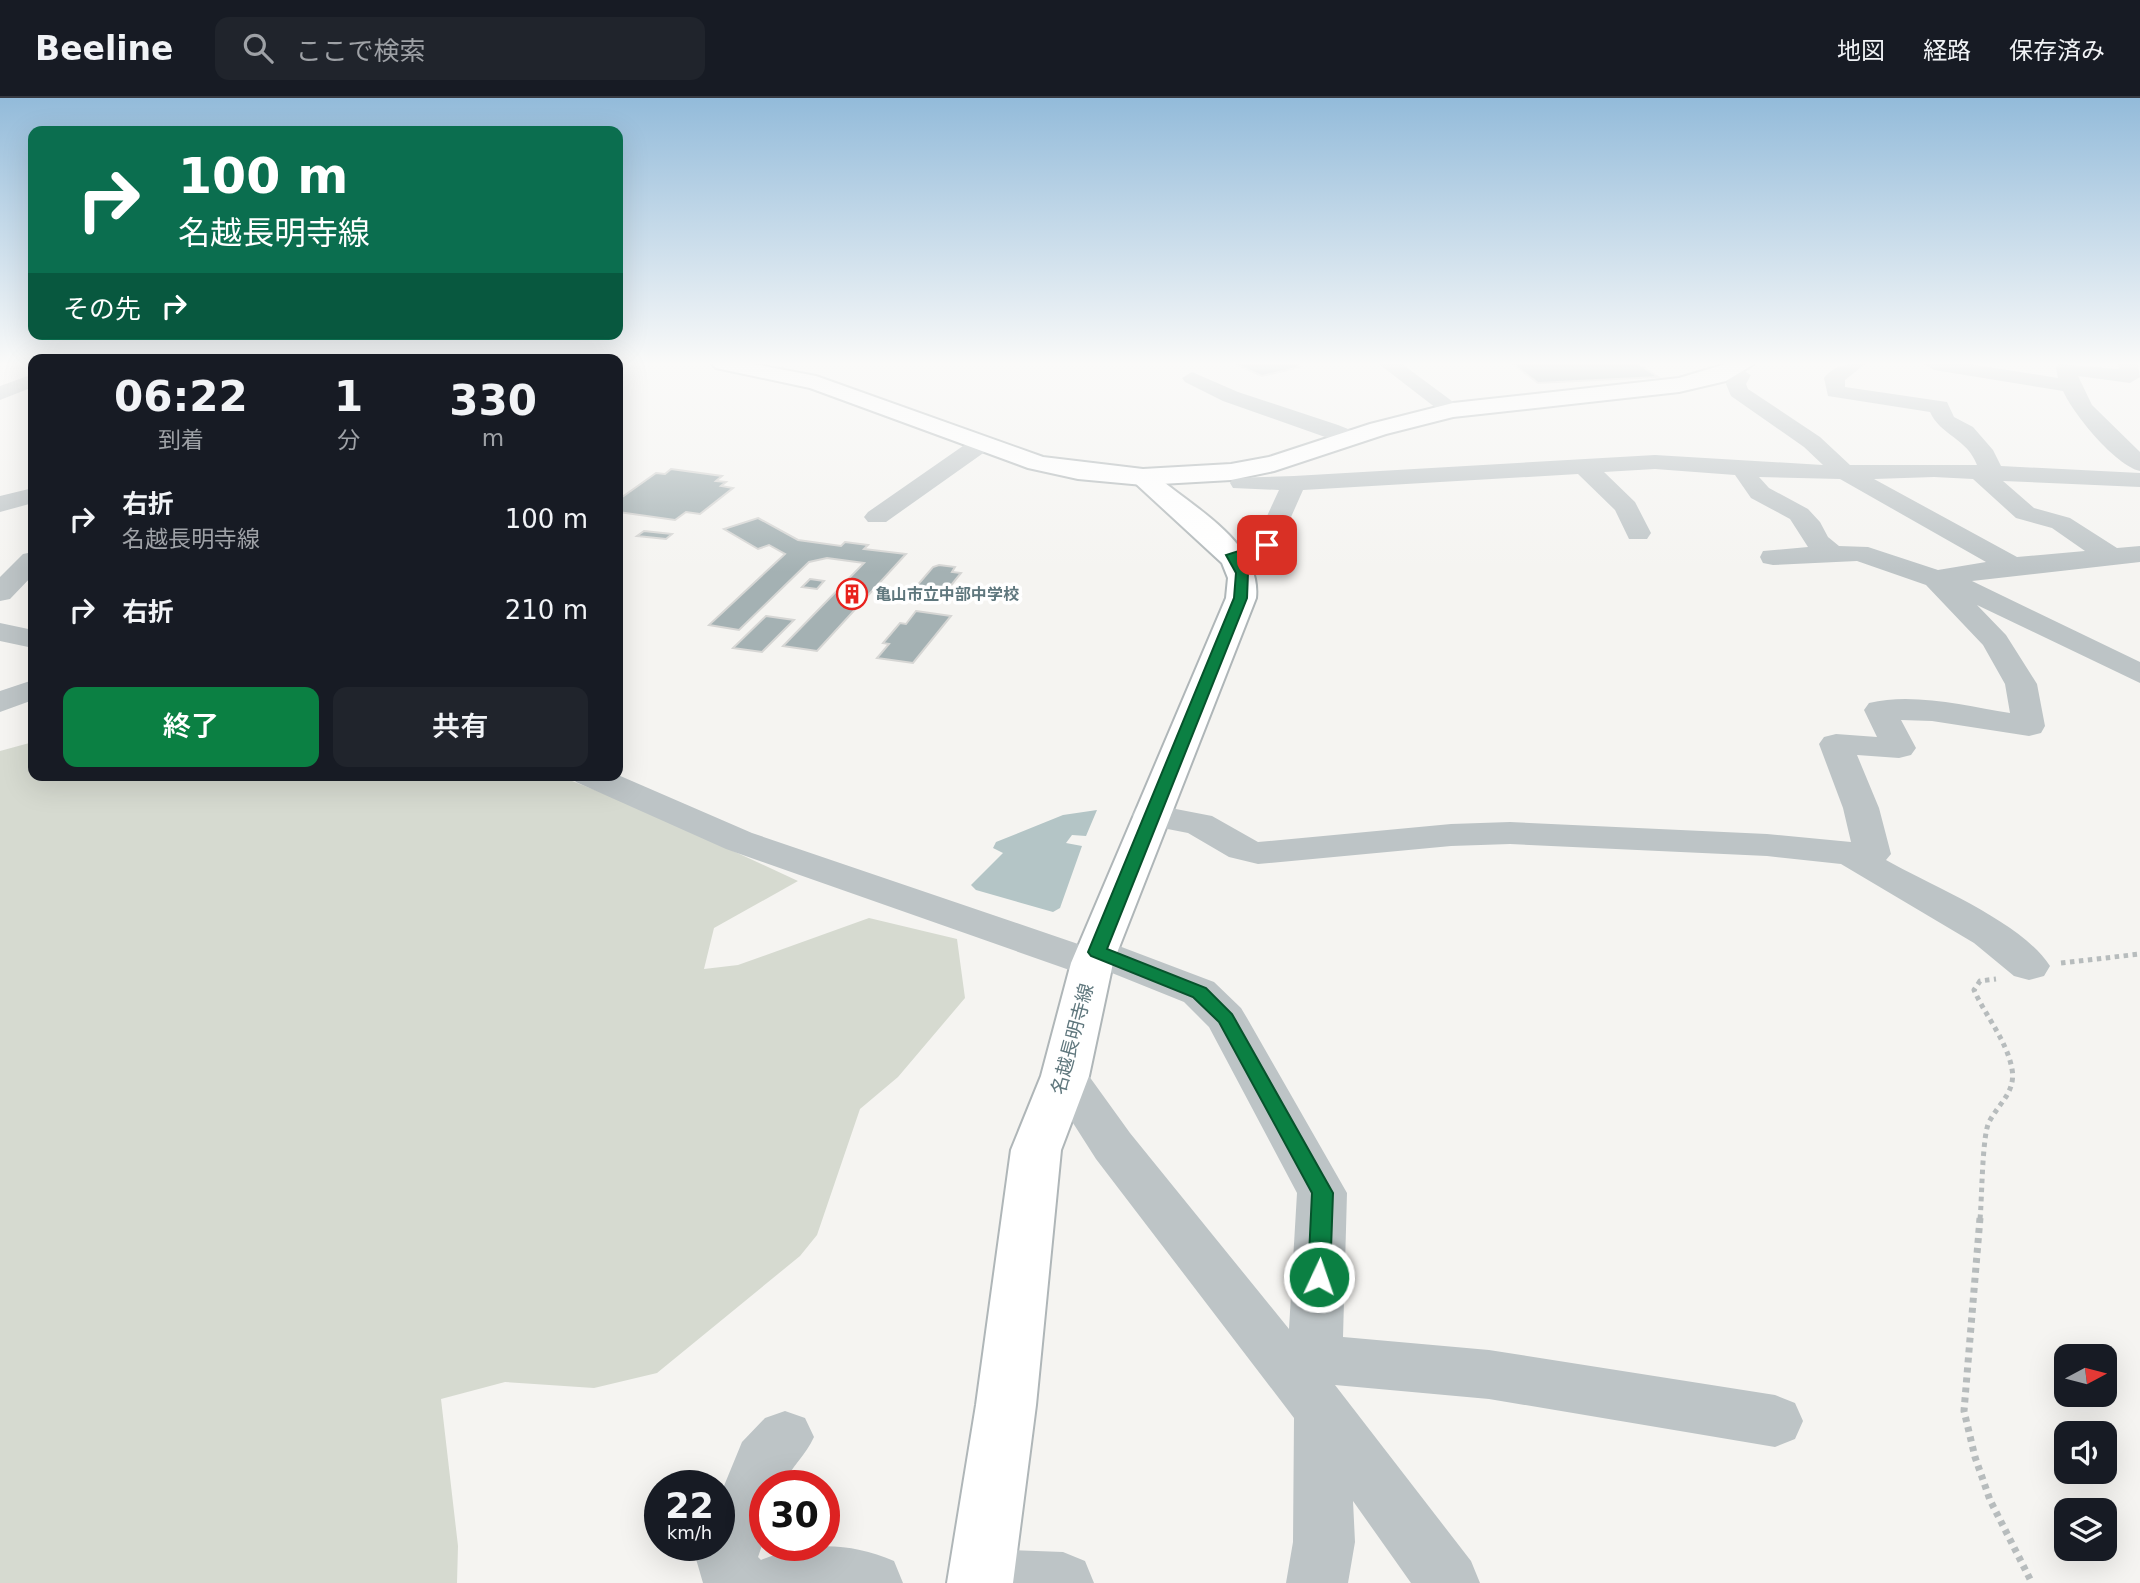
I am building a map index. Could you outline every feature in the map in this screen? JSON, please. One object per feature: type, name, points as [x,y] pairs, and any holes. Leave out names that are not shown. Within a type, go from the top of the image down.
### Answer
[{"type":"main road","points":[[952,433],[1059,468],[1143,477],[1231,472],[1274,464],[1367,433]]},
{"type":"main road","points":[[1143,477],[1232,555]]},
{"type":"main road","name":"名越長明寺線","points":[[980,1582],[1006,1405],[1036,1150],[1065,1076],[1094,957],[1241,598],[1242,573],[1232,555]]},
{"type":"street","points":[[1338,433],[1350,438]]},
{"type":"street","points":[[1799,433],[1843,471],[2012,566]]},
{"type":"street","points":[[1966,433],[1985,455],[1986,474],[2025,513],[2061,523],[2112,557]]},
{"type":"street","points":[[2108,433],[2140,464]]},
{"type":"street","points":[[877,517],[981,444]]},
{"type":"street","points":[[1242,483],[1294,483],[1655,462],[1751,470],[1934,470],[2140,480]]},
{"type":"street","points":[[1583,465],[1621,500],[1639,533]]},
{"type":"street","points":[[1751,470],[1746,477],[1751,486],[1799,514],[1811,527],[1816,541],[1833,554]]},
{"type":"street","points":[[1232,555],[1267,545],[1294,483]]},
{"type":"street","points":[[0,504],[28,496]]},
{"type":"street","points":[[1773,557],[1859,553],[1941,579],[2140,674]]},
{"type":"street","points":[[1941,579],[2012,566],[2140,554]]},
{"type":"street","points":[[3,587],[28,565]]},
{"type":"street","points":[[1150,815],[1199,824],[1242,849],[1258,853],[1451,835],[1510,833],[1767,845],[1852,855],[1872,854],[1861,808],[1836,744],[1899,748],[1880,710],[1932,711],[2029,726],[2021,684],[1994,641],[1941,579]]},
{"type":"street","points":[[0,632],[28,638]]},
{"type":"street","points":[[0,702],[28,691]]},
{"type":"street","points":[[602,781],[739,841],[1199,992],[1226,1018],[1322,1193],[1310,1382],[1324,1542],[1317,1583]]},
{"type":"street","points":[[1852,855],[1881,874],[2003,941],[2028,966]]},
{"type":"street","points":[[1065,1076],[1113,1146],[1310,1382],[1449,1583]]},
{"type":"street","points":[[1310,1382],[1430,1368],[1579,1386],[1677,1406],[1775,1421]]},
{"type":"street","points":[[740,1583],[730,1573],[727,1559],[763,1461],[785,1437]]},
{"type":"street","points":[[781,1583],[827,1575],[872,1583]]},
{"type":"street","points":[[980,1582],[1063,1583]]},
{"type":"path","points":[[2032,1583],[1986,1495],[1970,1448],[1964,1411],[1988,1123],[2005,1105],[2014,1084],[2010,1057],[1974,990],[1980,981],[2010,977],[2028,966],[2140,954]]},
{"type":"shaded area","points":[[28,743],[28,781],[572,781],[640,808],[798,881],[714,928],[704,969],[738,965],[869,918],[957,939],[965,998],[898,1077],[860,1109],[817,1235],[800,1256],[657,1373],[594,1388],[505,1382],[441,1399],[458,1546],[457,1583],[0,1583],[0,751]]},
{"type":"shaded area","points":[[1097,810],[1086,836],[1072,835],[1066,843],[1082,846],[1060,908],[1053,912],[976,890],[971,885],[1003,853],[993,848],[996,842],[1063,815]]},
{"type":"building","points":[[671,469],[722,476],[716,481],[726,482],[721,486],[733,488],[700,514],[686,512],[675,520],[623,513],[623,496],[656,473],[665,474]]},
{"type":"building","name":"亀山市立中部中学校","points":[[758,518],[798,540],[841,546],[845,542],[868,545],[864,549],[906,554],[817,651],[783,646],[864,563],[827,558],[809,562],[739,630],[709,625],[785,554],[769,545],[758,549],[724,529]]},
{"type":"building","points":[[644,531],[672,534],[666,539],[637,536]]},
{"type":"building","points":[[933,567],[955,567],[952,572],[961,573],[940,599],[909,595]]},
{"type":"building","points":[[810,579],[824,581],[817,589],[802,587]]},
{"type":"building","points":[[916,611],[951,616],[913,663],[877,658],[889,644],[883,643],[900,623],[906,624]]},
{"type":"building","points":[[766,616],[794,620],[762,652],[733,648]]},
{"type":"place","name":"亀山市立中部中学校","points":[[852,594]]},
{"type":"route","points":[[1267,545],[1261,549],[1232,555],[1242,573],[1241,598],[1150,815],[1097,952],[1199,992],[1226,1018],[1322,1193],[1319,1277]]}]
